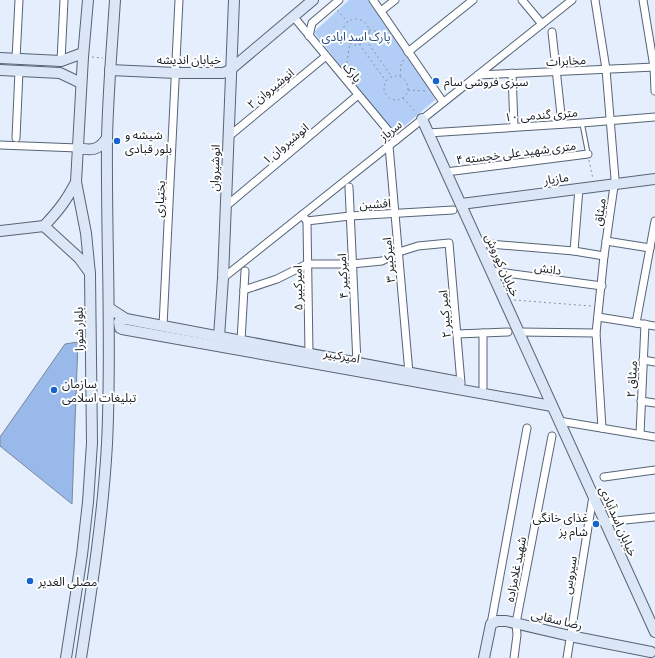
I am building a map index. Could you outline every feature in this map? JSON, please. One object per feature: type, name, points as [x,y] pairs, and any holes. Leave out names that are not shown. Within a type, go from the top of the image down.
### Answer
[{"type":"main road","name":"بلوار شورا","points":[[66,658],[82,555],[88,502],[92,443],[90,274],[86,232],[76,182],[81,83],[88,0]]},
{"type":"main road","points":[[81,658],[96,558],[107,444],[109,308],[107,138],[115,0]]},
{"type":"main road","name":"انوشیروان","points":[[219,337],[223,278],[230,70],[234,0]]},
{"type":"main road","name":"خیابان اندیشه","points":[[110,70],[176,73],[223,73],[230,70],[313,0]]},
{"type":"main road","points":[[0,58],[61,60],[83,55]]},
{"type":"main road","points":[[60,73],[61,60]]},
{"type":"main road","points":[[0,70],[60,73],[81,83]]},
{"type":"main road","name":"خیابان کوروش","points":[[422,119],[446,172],[457,207],[478,243],[559,421]]},
{"type":"main road","points":[[78,148],[88,150],[95,149],[102,145],[107,138]]},
{"type":"main road","name":"مازیار","points":[[457,207],[579,188],[655,179]]},
{"type":"main road","points":[[0,231],[44,226],[66,202],[76,182]]},
{"type":"main road","points":[[44,226],[78,258],[90,274]]},
{"type":"main road","points":[[109,308],[126,320]]},
{"type":"main road","points":[[126,320],[122,320],[119,325],[122,329],[128,330]]},
{"type":"main road","name":"امیرکبیر","points":[[126,320],[409,373],[427,380],[483,387],[551,403]]},
{"type":"main road","points":[[109,338],[128,330]]},
{"type":"main road","name":"امیرکبیر","points":[[128,330],[427,380],[551,403]]},
{"type":"main road","name":"خیابان اسدآبادی","points":[[559,421],[655,632]]},
{"type":"main road","name":"رضا سقایی","points":[[491,624],[506,621],[570,636],[653,651]]},
{"type":"main road","points":[[484,658],[491,624]]},
{"type":"street","points":[[16,59],[19,0]]},
{"type":"street","points":[[61,60],[64,0]]},
{"type":"street","name":"بختیاری","points":[[163,326],[179,0]]},
{"type":"street","points":[[373,0],[443,102]]},
{"type":"street","points":[[381,11],[395,0]]},
{"type":"street","points":[[408,52],[473,0]]},
{"type":"street","points":[[522,0],[542,24]]},
{"type":"street","name":"سرباز","points":[[223,278],[304,218],[388,146],[572,0]]},
{"type":"street","name":"میثاق","points":[[595,0],[606,69],[615,179],[604,256],[596,333],[602,428]]},
{"type":"street","points":[[643,0],[654,67],[655,91]]},
{"type":"street","points":[[309,36],[312,23],[336,2]]},
{"type":"street","name":"پارک","points":[[293,16],[396,140]]},
{"type":"street","points":[[552,32],[562,124]]},
{"type":"street","name":"انوشیروان ۲","points":[[228,137],[326,56]]},
{"type":"street","name":"مخابرات","points":[[478,75],[654,67]]},
{"type":"street","points":[[16,138],[19,71]]},
{"type":"street","points":[[512,74],[514,127]]},
{"type":"street","name":"انوشیروان ۱","points":[[225,207],[358,95]]},
{"type":"street","name":"۱۰ متری گندمی","points":[[428,132],[655,117]]},
{"type":"street","points":[[0,145],[16,147],[78,148]]},
{"type":"street","name":"امیرکبیر ۳","points":[[388,146],[409,373]]},
{"type":"street","name":"۴ متری شهید علی خجسته","points":[[446,172],[588,154]]},
{"type":"street","name":"امیرکبیر ۴","points":[[349,187],[357,363]]},
{"type":"street","points":[[574,251],[579,188]]},
{"type":"street","name":"افشین","points":[[304,218],[395,213],[457,207]]},
{"type":"street","name":"امیرکبیر ۵","points":[[304,218],[307,264],[309,354]]},
{"type":"street","points":[[636,323],[655,221]]},
{"type":"street","points":[[606,241],[650,248]]},
{"type":"street","name":"امیر کبیر ۲","points":[[399,252],[418,246],[449,243],[460,383]]},
{"type":"street","points":[[478,243],[574,251],[604,256]]},
{"type":"street","points":[[244,290],[277,279],[307,264],[352,264],[382,261],[399,252]]},
{"type":"street","points":[[647,265],[655,266]]},
{"type":"street","points":[[241,341],[245,271]]},
{"type":"street","name":"دانش","points":[[491,271],[602,286]]},
{"type":"street","points":[[598,317],[655,326]]},
{"type":"street","name":"میثاق ۲","points":[[640,434],[645,324]]},
{"type":"street","points":[[457,334],[508,332]]},
{"type":"street","points":[[519,332],[596,333]]},
{"type":"street","points":[[482,333],[483,387]]},
{"type":"street","points":[[643,360],[655,362]]},
{"type":"street","points":[[641,401],[655,403]]},
{"type":"street","points":[[559,421],[655,436]]},
{"type":"street","points":[[491,624],[527,428]]},
{"type":"street","name":"شهید غلامزاده","points":[[514,658],[517,635],[516,623],[552,436]]},
{"type":"street","points":[[604,477],[655,470]]},
{"type":"street","name":"سیروس","points":[[567,658],[593,496]]},
{"type":"street","points":[[605,522],[655,517]]},
{"type":"lane","points":[[582,123],[588,154]]},
{"type":"path","points":[[336,2],[348,22]]},
{"type":"path","points":[[356,19],[362,20],[369,30],[368,36],[365,40],[359,44],[353,44],[350,43],[344,36],[343,30],[345,24],[356,19]]},
{"type":"path","points":[[369,30],[396,34]]},
{"type":"path","points":[[365,40],[392,77]]},
{"type":"path","points":[[344,79],[350,43]]},
{"type":"path","points":[[359,44],[386,82]]},
{"type":"path","points":[[400,77],[401,64],[408,52]]},
{"type":"path","points":[[83,55],[111,59]]},
{"type":"path","points":[[392,77],[400,77],[407,83],[408,90],[403,98],[397,100],[388,97],[384,89],[386,82],[392,77]]},
{"type":"path","points":[[408,90],[436,92]]},
{"type":"path","points":[[403,98],[422,119]]},
{"type":"path","points":[[588,154],[594,186]]},
{"type":"path","points":[[504,299],[599,307]]},
{"type":"green space","name":"پارک اسد ابادی","points":[[349,0],[369,0],[436,99],[394,135],[314,32]]},
{"type":"building","name":"سازمان تبلیغات اسلامی","points":[[78,342],[72,504],[0,446],[0,437],[65,344]]},
{"type":"place","name":"سبزی فروشی سام","points":[[436,81]]},
{"type":"place","name":"شیشه و بلور قبادی","points":[[117,141]]},
{"type":"place","name":"سازمان تبلیغات اسلامی","points":[[54,390]]},
{"type":"place","name":"غذای خانگی شام پز","points":[[596,524]]},
{"type":"place","name":"مصلی الغدیر","points":[[30,581]]}]
